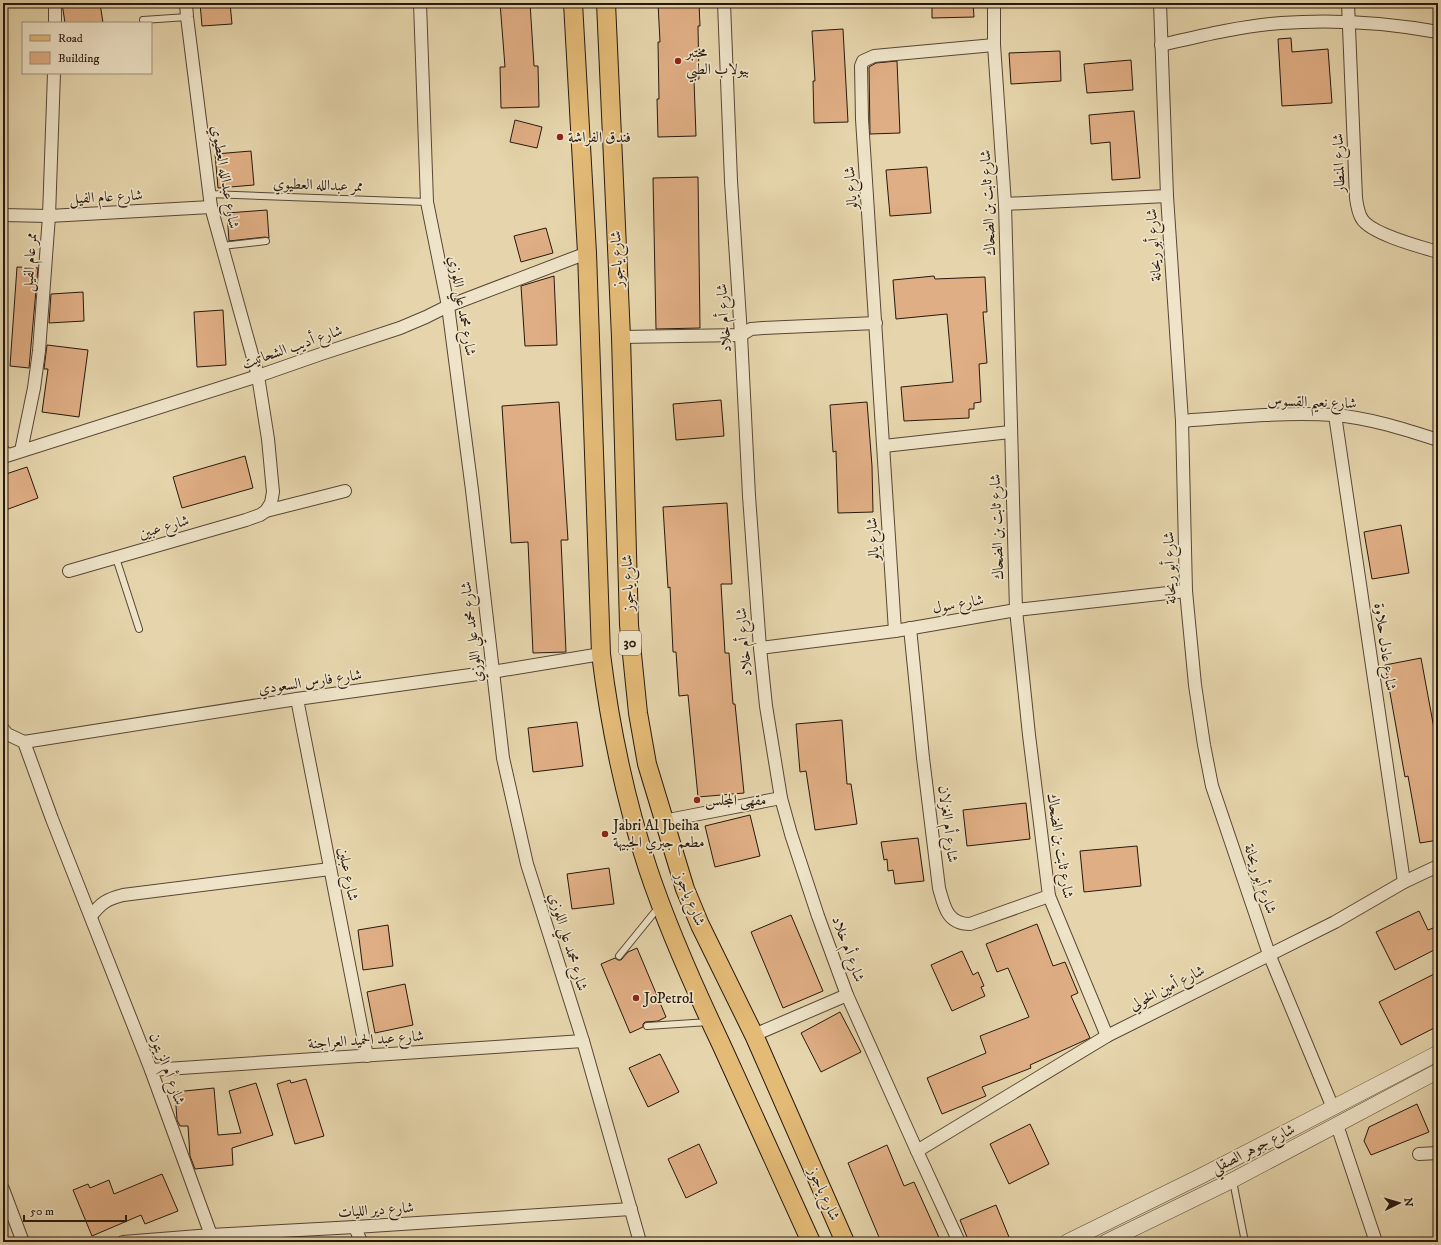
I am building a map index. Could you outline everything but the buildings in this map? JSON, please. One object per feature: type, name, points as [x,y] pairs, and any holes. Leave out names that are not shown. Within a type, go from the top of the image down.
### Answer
[{"type":"main road","name":"شارع ياجوز","points":[[573,3],[587,253],[601,654],[606,697],[613,735],[624,786],[638,836],[661,905],[710,1022],[810,1241]]},
{"type":"main road","name":"شارع ياجوز","points":[[606,3],[621,337],[629,626],[638,713],[647,764],[663,821],[685,889],[700,925],[754,1035],[845,1242]]},
{"type":"street","points":[[55,3],[55,22]]},
{"type":"street","name":"شارع عبدالله العطيوي","points":[[186,3],[186,17],[211,207],[258,376]]},
{"type":"street","name":"شارع محمد علي اللوزي","points":[[420,3],[427,202],[448,306],[472,490],[503,758],[527,864],[583,1041],[640,1242]]},
{"type":"street","name":"شارع أم خلاد","points":[[724,3],[731,180],[741,334],[749,496],[760,648],[766,706],[781,798],[813,901],[847,995],[959,1242]]},
{"type":"street","name":"شارع ثابت بن الضحاك","points":[[994,3],[994,45],[1005,204],[1016,610],[1036,797],[1049,896],[1107,1036]]},
{"type":"street","name":"شارع أبو ريحانة","points":[[1160,3],[1167,196],[1182,421],[1186,591],[1195,685],[1204,744],[1212,786],[1269,954],[1334,1108]]},
{"type":"street","name":"شارع المنطار","points":[[1348,3],[1356,198],[1359,212],[1362,220],[1369,226],[1400,240],[1438,252]]},
{"type":"street","points":[[1161,45],[1196,37],[1280,23],[1349,21],[1387,23],[1438,32]]},
{"type":"street","name":"شارع يالو","points":[[895,631],[862,119],[861,66],[863,61],[874,56],[994,45]]},
{"type":"street","name":"ممر عام الفيل","points":[[10,452],[35,381],[49,216],[54,74]]},
{"type":"street","points":[[1005,204],[1167,196]]},
{"type":"street","name":"شارع عام الفيل","points":[[3,215],[49,216],[211,207]]},
{"type":"street","name":"شارع أديب الشحاتيت","points":[[10,452],[258,376],[400,328],[448,306],[587,253]]},
{"type":"street","points":[[621,337],[741,334],[752,329],[763,328],[876,323]]},
{"type":"street","points":[[258,376],[268,439],[273,492],[271,503],[266,511]]},
{"type":"street","name":"شارع نعيم القسوس","points":[[1182,421],[1295,414],[1335,415],[1367,420],[1438,440]]},
{"type":"street","name":"شارع عادل حلاوة","points":[[1335,415],[1404,882]]},
{"type":"street","points":[[884,446],[1010,432]]},
{"type":"street","name":"شارع عبين","points":[[69,571],[246,520],[266,511],[345,491]]},
{"type":"street","name":"شارع سول","points":[[760,648],[895,631],[1016,610],[1186,591]]},
{"type":"street","name":"شارع أم الغزلان","points":[[910,628],[920,736],[939,888],[949,915],[962,924],[970,924],[1049,896]]},
{"type":"street","name":"شارع فارس السعودي","points":[[24,742],[297,699],[492,672],[601,654]]},
{"type":"street","name":"شارع عبلين","points":[[297,699],[367,1056]]},
{"type":"street","points":[[3,729],[8,734],[24,742]]},
{"type":"street","name":"شارع أم الزيتون","points":[[24,742],[151,1070],[211,1235]]},
{"type":"street","points":[[663,821],[781,798]]},
{"type":"street","name":"شارع أمين الخولي","points":[[917,1151],[1107,1036],[1335,922],[1404,882],[1438,866]]},
{"type":"street","points":[[91,916],[100,904],[111,898],[123,895],[330,869]]},
{"type":"street","points":[[754,1035],[847,995]]},
{"type":"street","name":"شارع عبد الحميد العراجنة","points":[[151,1070],[583,1041]]},
{"type":"street","name":"شارع جوهر الصقلي","points":[[1067,1242],[1201,1176],[1438,1053]]},
{"type":"street","name":"شارع جوهر الصقلي","points":[[1106,1242],[1233,1180],[1438,1071]]},
{"type":"street","points":[[1337,1125],[1376,1242]]},
{"type":"street","points":[[1419,1154],[1438,1153]]},
{"type":"street","points":[[3,1189],[23,1242]]},
{"type":"street","name":"شارع دير الليات","points":[[123,1242],[211,1235],[631,1209]]},
{"type":"street","points":[[355,1227],[361,1242]]},
{"type":"lane","points":[[143,20],[186,17]]},
{"type":"lane","name":"ممر عبدالله العطيوي","points":[[209,194],[427,202]]},
{"type":"lane","points":[[222,246],[266,241]]},
{"type":"lane","points":[[116,558],[139,629]]},
{"type":"lane","points":[[619,956],[661,905]]},
{"type":"lane","points":[[647,1026],[710,1022]]},
{"type":"lane","points":[[1233,1180],[1246,1242]]},
{"type":"place","name":"مختبر بيولاب الطبي","points":[[678,61]]},
{"type":"place","name":"فندق الفراشة","points":[[560,137]]},
{"type":"place","name":"مقهى المجلس","points":[[697,800]]},
{"type":"place","name":"Jabri Al Jbeiha مطعم جبري الجبيهة","points":[[605,834]]},
{"type":"place","name":"JoPetrol","points":[[636,998]]}]
